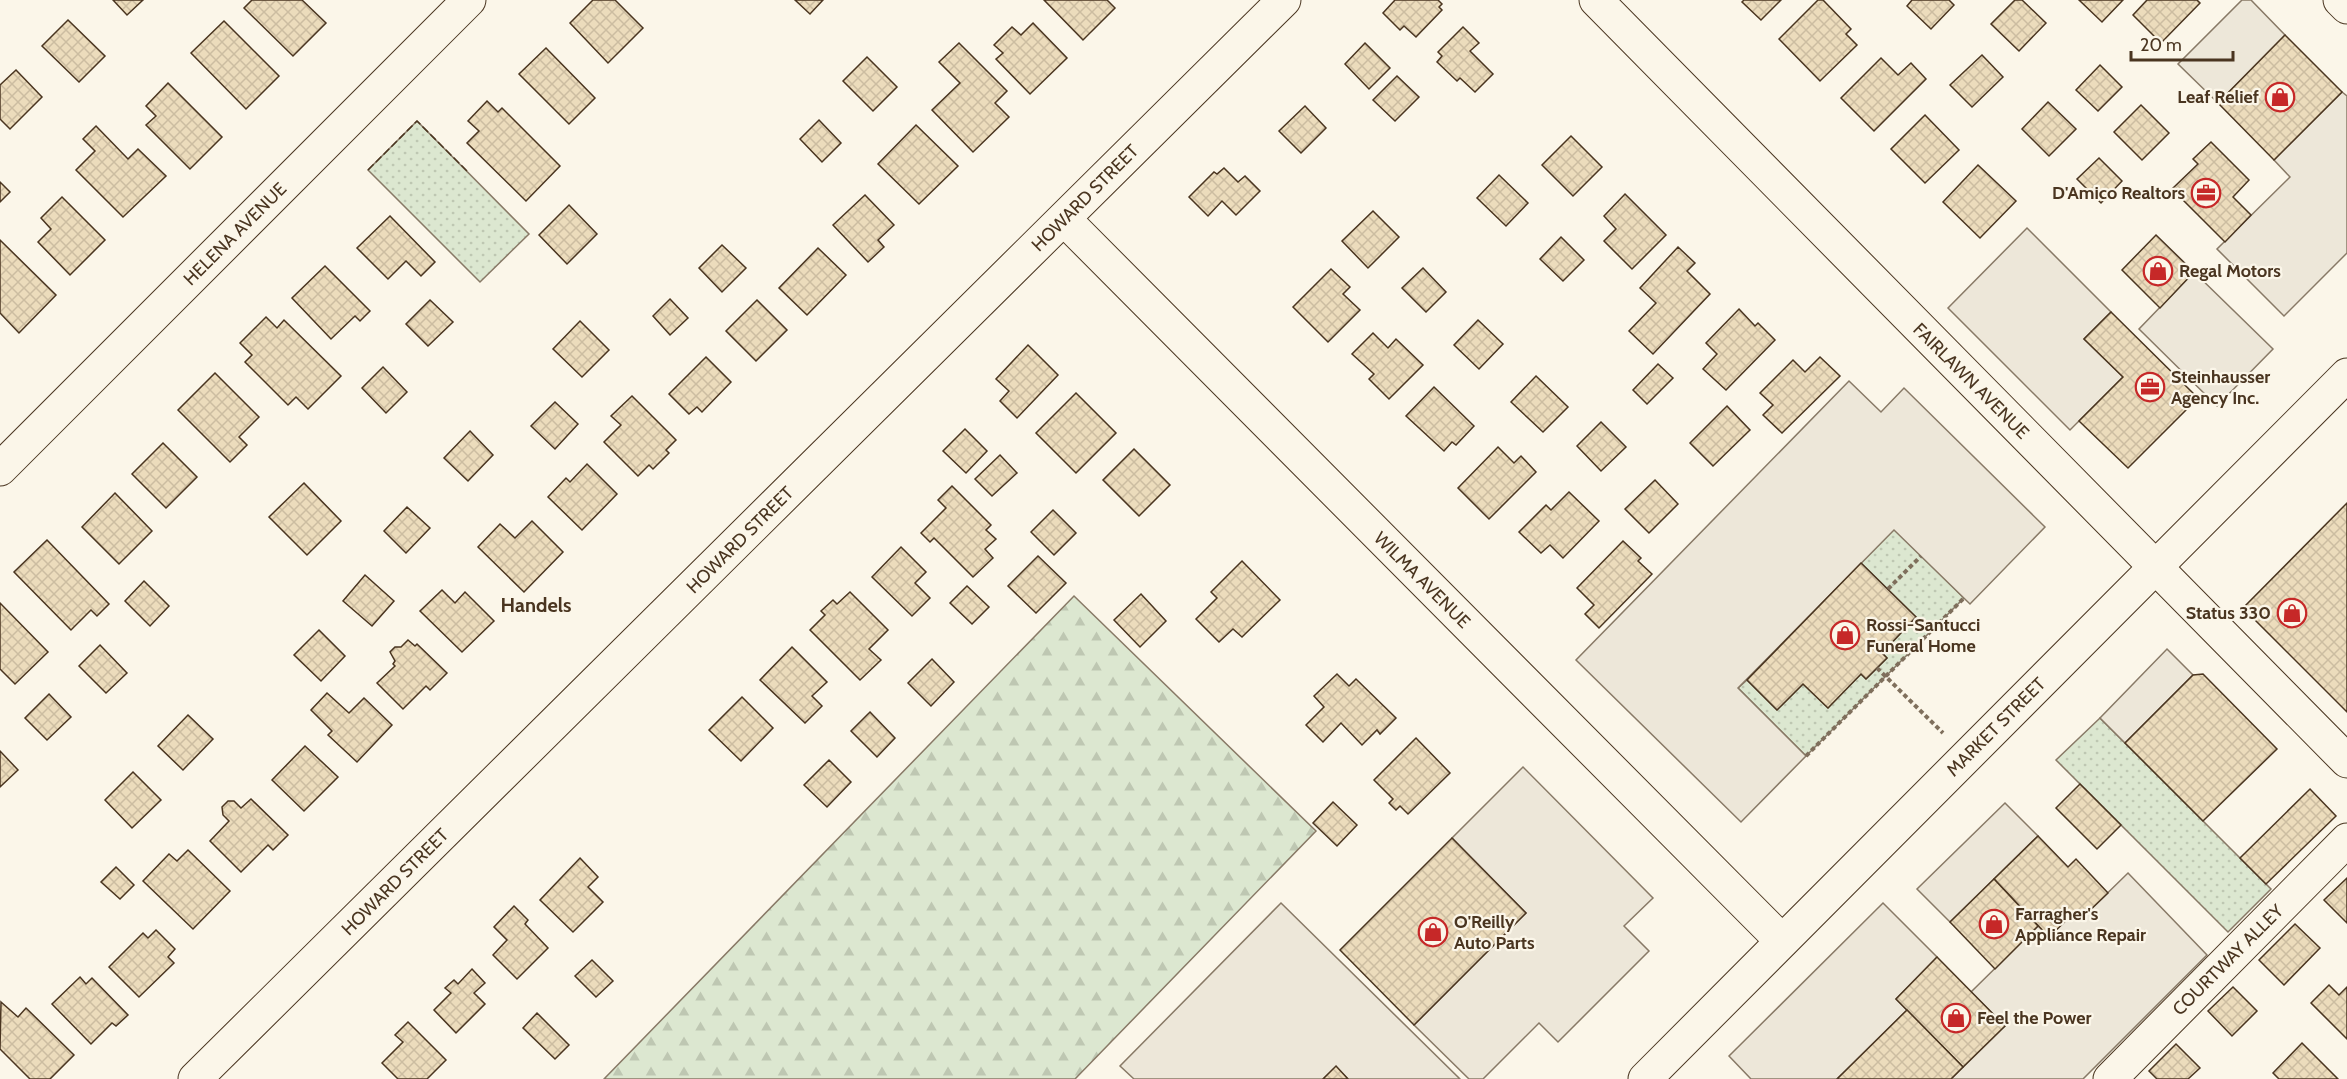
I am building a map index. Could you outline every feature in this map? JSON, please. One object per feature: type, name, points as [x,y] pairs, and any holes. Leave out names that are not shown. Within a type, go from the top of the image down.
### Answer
[{"type":"street","name":"HELENA AVENUE","points":[[0,469],[469,0]]},
{"type":"street","name":"HOWARD STREET","points":[[195,1079],[1284,0]]},
{"type":"street","name":"FAIRLAWN AVENUE","points":[[1596,0],[2347,761]]},
{"type":"street","points":[[2340,0],[2347,8]]},
{"type":"street","name":"WILMA AVENUE","points":[[1064,219],[1782,941]]},
{"type":"street","name":"MARKET STREET","points":[[1645,1079],[2347,375]]},
{"type":"street","name":"COURTWAY ALLEY","points":[[2110,1079],[2347,840]]},
{"type":"path","points":[[1888,590],[1921,556]]},
{"type":"path","points":[[1806,756],[1964,598]]},
{"type":"path","points":[[1877,668],[1966,757]]},
{"type":"green space","points":[[417,121],[529,234],[480,282],[368,170]]},
{"type":"green space","points":[[1894,529],[1964,598],[1806,756],[1738,688],[1747,680],[1777,710],[1803,684],[1828,708],[1861,674],[1866,679],[1887,658],[1882,653],[1916,617],[1861,563]]},
{"type":"green space","points":[[1074,596],[1316,831],[1075,1079],[604,1079]]},
{"type":"green space","points":[[2100,718],[2271,889],[2228,932],[2056,760]]},
{"type":"shaded area","points":[[2242,0],[2251,0],[2285,35],[2218,103],[2178,64]]},
{"type":"shaded area","points":[[2342,92],[2347,96],[2347,253],[2284,316],[2217,249],[2290,177],[2274,160]]},
{"type":"shaded area","points":[[2027,228],[2111,312],[2084,339],[2123,377],[2070,430],[1948,308]]},
{"type":"shaded area","points":[[2194,272],[2273,349],[2217,406],[2139,329]]},
{"type":"shaded area","points":[[1849,381],[1881,412],[1904,388],[2045,527],[1970,604],[1894,530],[1738,688],[1806,756],[1741,822],[1576,660]]},
{"type":"shaded area","points":[[2167,649],[2193,675],[2125,743],[2100,718]]},
{"type":"shaded area","points":[[1523,767],[1653,898],[1624,926],[1649,951],[1558,1042],[1539,1023],[1483,1079],[1469,1079],[1414,1025],[1526,913],[1452,838]]},
{"type":"shaded area","points":[[2005,803],[2038,836],[1950,922],[1917,889]]},
{"type":"shaded area","points":[[2128,873],[2207,955],[2083,1079],[1951,1079],[2005,1026],[1971,992],[2038,926],[2049,936],[2077,910],[2083,917]]},
{"type":"shaded area","points":[[1281,903],[1460,1079],[1348,1079],[1336,1067],[1323,1079],[1134,1079],[1120,1066]]},
{"type":"shaded area","points":[[1883,903],[1937,957],[1896,999],[1907,1010],[1837,1079],[1751,1079],[1729,1056]]},
{"type":"building","points":[[113,0],[143,0],[127,15]]},
{"type":"building","points":[[252,0],[302,0],[326,23],[293,56],[244,8]]},
{"type":"building","points":[[593,0],[615,0],[643,28],[608,63],[570,23]]},
{"type":"building","points":[[795,0],[823,0],[810,14]]},
{"type":"building","points":[[1044,0],[1107,0],[1115,8],[1083,40]]},
{"type":"building","points":[[1395,0],[1438,0],[1442,4],[1439,7],[1442,10],[1416,37],[1404,26],[1400,30],[1383,13]]},
{"type":"building","points":[[1744,0],[1781,0],[1761,20],[1742,2]]},
{"type":"building","points":[[1818,0],[1823,0],[1851,29],[1846,34],[1857,45],[1820,81],[1779,39]]},
{"type":"building","points":[[1912,0],[1949,0],[1954,5],[1931,29],[1907,6]]},
{"type":"building","points":[[2015,0],[2022,0],[2046,23],[2019,51],[1991,24]]},
{"type":"building","points":[[2079,0],[2123,0],[2102,22]]},
{"type":"building","points":[[2147,0],[2197,0],[2200,3],[2161,43],[2133,15]]},
{"type":"building","points":[[68,20],[105,56],[79,82],[42,46]]},
{"type":"building","points":[[224,21],[279,76],[246,109],[191,53]]},
{"type":"building","points":[[1033,23],[1067,58],[1030,94],[996,59],[1003,53],[994,45],[1012,27],[1021,35]]},
{"type":"building","points":[[1463,27],[1479,43],[1470,51],[1493,74],[1475,92],[1460,78],[1457,81],[1437,62],[1442,56],[1438,52]]},
{"type":"building","name":"Leaf Relief","points":[[2285,35],[2342,92],[2274,160],[2218,103]]},
{"type":"building","points":[[959,43],[1007,91],[995,103],[1009,117],[973,152],[932,110],[960,83],[939,62]]},
{"type":"building","points":[[1365,43],[1390,68],[1369,89],[1345,64]]},
{"type":"building","points":[[546,48],[595,98],[569,124],[519,74]]},
{"type":"building","points":[[1982,55],[2003,77],[1972,107],[1950,85]]},
{"type":"building","points":[[867,57],[897,87],[873,111],[843,81]]},
{"type":"building","points":[[1881,58],[1898,75],[1911,63],[1926,79],[1874,131],[1841,98]]},
{"type":"building","points":[[2100,65],[2122,87],[2098,111],[2076,90]]},
{"type":"building","points":[[16,70],[42,97],[10,129],[0,119],[0,85]]},
{"type":"building","points":[[1397,76],[1419,97],[1395,121],[1373,100]]},
{"type":"building","points":[[168,83],[222,137],[190,169],[146,125],[156,116],[146,106]]},
{"type":"building","points":[[487,101],[498,112],[502,108],[560,166],[526,201],[467,143],[479,131],[468,121]]},
{"type":"building","points":[[2048,102],[2076,129],[2049,156],[2022,129]]},
{"type":"building","points":[[2141,105],[2169,133],[2142,160],[2114,132]]},
{"type":"building","points":[[1305,106],[1326,128],[1301,153],[1279,131]]},
{"type":"building","points":[[1925,115],[1959,150],[1925,183],[1891,149]]},
{"type":"building","points":[[819,120],[841,143],[822,162],[800,139]]},
{"type":"building","points":[[916,125],[958,166],[919,204],[878,164]]},
{"type":"building","points":[[96,126],[128,159],[138,149],[166,176],[123,217],[76,170],[95,151],[83,139]]},
{"type":"building","points":[[1571,136],[1602,167],[1573,196],[1542,165]]},
{"type":"building","name":"D'Amico Realtors","points":[[2211,142],[2249,180],[2233,197],[2251,215],[2225,242],[2172,189],[2198,164],[2193,159]]},
{"type":"building","points":[[2099,158],[2122,181],[2101,203],[2077,179]]},
{"type":"building","points":[[1978,165],[2016,201],[1980,238],[1943,202]]},
{"type":"building","points":[[1224,168],[1238,182],[1245,176],[1260,191],[1236,215],[1222,201],[1208,216],[1189,197],[1214,172],[1217,174]]},
{"type":"building","points":[[1499,175],[1528,203],[1506,226],[1477,198]]},
{"type":"building","points":[[0,182],[10,192],[0,202]]},
{"type":"building","points":[[1625,194],[1666,235],[1632,269],[1604,241],[1616,229],[1604,216]]},
{"type":"building","points":[[865,195],[894,225],[878,240],[884,247],[868,262],[833,225]]},
{"type":"building","points":[[62,197],[105,240],[70,275],[38,242],[51,229],[41,218]]},
{"type":"building","points":[[569,205],[597,234],[567,264],[539,235]]},
{"type":"building","points":[[1373,211],[1399,237],[1368,268],[1342,241]]},
{"type":"building","points":[[390,216],[435,262],[421,276],[406,261],[388,279],[357,248]]},
{"type":"building","name":"Regal Motors","points":[[2156,235],[2194,272],[2160,308],[2122,270]]},
{"type":"building","points":[[1561,237],[1584,260],[1563,281],[1540,259]]},
{"type":"building","points":[[0,240],[56,295],[19,333],[0,313]]},
{"type":"building","points":[[722,245],[746,268],[722,292],[699,268]]},
{"type":"building","points":[[1678,247],[1695,263],[1687,271],[1710,294],[1653,354],[1629,331],[1656,303],[1640,288]]},
{"type":"building","points":[[818,248],[846,275],[807,315],[779,288]]},
{"type":"building","points":[[325,266],[370,311],[360,321],[355,316],[331,339],[292,298]]},
{"type":"building","points":[[1423,268],[1446,292],[1426,312],[1402,288]]},
{"type":"building","points":[[1331,269],[1350,287],[1343,294],[1360,310],[1328,342],[1293,307]]},
{"type":"building","points":[[670,299],[688,318],[670,335],[653,316]]},
{"type":"building","points":[[430,300],[453,322],[428,346],[406,324]]},
{"type":"building","points":[[757,300],[787,330],[756,361],[726,331]]},
{"type":"building","points":[[1739,309],[1755,326],[1758,323],[1775,340],[1726,390],[1703,369],[1717,354],[1706,343]]},
{"type":"building","name":"Steinhausser Agency Inc.","points":[[2111,312],[2198,398],[2128,468],[2079,421],[2123,377],[2084,339]]},
{"type":"building","points":[[266,317],[277,328],[284,320],[341,376],[308,409],[296,397],[288,405],[245,362],[252,355],[240,343]]},
{"type":"building","points":[[1478,320],[1503,344],[1479,369],[1454,345]]},
{"type":"building","points":[[580,321],[609,350],[582,377],[553,349]]},
{"type":"building","points":[[1373,333],[1388,348],[1396,339],[1423,365],[1389,399],[1369,379],[1374,374],[1352,354]]},
{"type":"building","points":[[1028,345],[1058,375],[1017,418],[1000,401],[1009,391],[996,379]]},
{"type":"building","points":[[706,357],[731,382],[702,412],[697,407],[689,414],[669,394]]},
{"type":"building","points":[[1820,357],[1840,376],[1782,433],[1763,415],[1773,405],[1760,393],[1793,360],[1805,372]]},
{"type":"building","points":[[1658,364],[1673,378],[1647,404],[1633,390]]},
{"type":"building","points":[[383,367],[407,392],[386,413],[362,388]]},
{"type":"building","points":[[215,373],[259,417],[239,437],[247,445],[230,462],[178,410]]},
{"type":"building","points":[[1536,376],[1568,407],[1543,432],[1511,402]]},
{"type":"building","points":[[1434,387],[1474,426],[1456,445],[1452,442],[1444,451],[1406,416]]},
{"type":"building","points":[[1076,393],[1116,433],[1076,473],[1036,433]]},
{"type":"building","points":[[632,396],[676,440],[666,450],[669,453],[653,469],[649,465],[638,476],[604,442],[621,425],[611,416]]},
{"type":"building","points":[[555,402],[578,424],[555,449],[531,426]]},
{"type":"building","points":[[1727,406],[1750,430],[1713,466],[1690,443]]},
{"type":"building","points":[[1601,422],[1626,447],[1601,471],[1577,446]]},
{"type":"building","points":[[965,429],[987,451],[966,473],[943,451]]},
{"type":"building","points":[[470,431],[493,455],[468,481],[444,458]]},
{"type":"building","points":[[163,443],[197,477],[166,508],[132,474]]},
{"type":"building","points":[[1498,447],[1514,463],[1521,456],[1536,472],[1489,519],[1458,488]]},
{"type":"building","points":[[1134,449],[1170,485],[1139,516],[1103,480]]},
{"type":"building","points":[[1000,455],[1017,473],[992,496],[975,479]]},
{"type":"building","points":[[587,464],[617,494],[582,530],[548,497],[566,478],[570,482]]},
{"type":"building","points":[[1655,480],[1678,504],[1649,533],[1625,509]]},
{"type":"building","points":[[304,483],[341,521],[307,555],[269,517]]},
{"type":"building","points":[[952,486],[991,525],[986,530],[996,539],[985,549],[993,558],[973,577],[934,538],[930,542],[921,533],[946,508],[938,500]]},
{"type":"building","points":[[1569,492],[1599,521],[1563,558],[1550,545],[1541,553],[1519,532],[1546,505],[1551,510]]},
{"type":"building","points":[[115,493],[152,531],[119,564],[82,527]]},
{"type":"building","points":[[2347,503],[2347,712],[2243,608]]},
{"type":"building","points":[[407,507],[430,528],[406,553],[384,531]]},
{"type":"building","points":[[1053,510],[1076,533],[1054,555],[1031,532]]},
{"type":"building","points":[[532,521],[563,552],[524,592],[478,547],[500,524],[515,538]]},
{"type":"building","points":[[47,540],[109,604],[97,616],[91,610],[71,630],[14,572]]},
{"type":"building","points":[[1623,541],[1641,558],[1638,561],[1652,574],[1599,628],[1585,614],[1594,605],[1577,588]]},
{"type":"building","points":[[901,547],[926,572],[915,583],[930,598],[912,616],[872,577]]},
{"type":"building","points":[[1038,556],[1066,583],[1036,613],[1008,586]]},
{"type":"building","points":[[1242,561],[1280,600],[1242,637],[1233,629],[1219,642],[1196,619],[1217,598],[1211,592]]},
{"type":"building","name":"Rossi-Santucci Funeral Home","points":[[1861,563],[1916,617],[1882,653],[1887,658],[1866,679],[1861,674],[1828,708],[1803,684],[1777,710],[1747,680]]},
{"type":"building","points":[[365,575],[394,601],[372,626],[343,601]]},
{"type":"building","points":[[144,581],[169,606],[150,626],[125,601]]},
{"type":"building","points":[[967,586],[989,607],[972,624],[950,603]]},
{"type":"building","points":[[442,590],[455,603],[465,592],[494,621],[462,652],[420,611]]},
{"type":"building","points":[[850,592],[888,630],[869,649],[881,660],[860,680],[810,630],[825,615],[821,611],[833,600],[837,604]]},
{"type":"building","points":[[1141,594],[1166,621],[1140,647],[1114,620]]},
{"type":"building","points":[[0,603],[48,652],[15,684],[0,669]]},
{"type":"building","points":[[319,630],[345,656],[321,681],[294,655]]},
{"type":"building","points":[[408,640],[415,646],[417,644],[447,673],[430,690],[426,686],[403,709],[377,683],[395,666],[390,652],[395,647],[401,647]]},
{"type":"building","points":[[100,645],[127,673],[106,693],[79,666]]},
{"type":"building","points":[[792,647],[827,682],[812,696],[822,706],[805,723],[760,680]]},
{"type":"building","points":[[932,659],[954,682],[931,706],[908,683]]},
{"type":"building","points":[[1337,674],[1349,686],[1356,679],[1396,718],[1380,734],[1377,730],[1362,745],[1341,723],[1323,742],[1306,725],[1324,707],[1314,696]]},
{"type":"building","points":[[2203,674],[2277,749],[2203,821],[2125,743],[2193,675]]},
{"type":"building","points":[[327,693],[349,713],[364,698],[392,725],[357,762],[328,735],[332,731],[311,710]]},
{"type":"building","points":[[49,694],[71,717],[47,740],[25,718]]},
{"type":"building","points":[[742,697],[773,728],[741,761],[709,730]]},
{"type":"building","points":[[870,712],[895,738],[877,757],[851,731]]},
{"type":"building","points":[[188,715],[213,739],[183,770],[158,746]]},
{"type":"building","points":[[1416,738],[1450,773],[1408,814],[1400,806],[1396,810],[1389,803],[1393,799],[1374,780]]},
{"type":"building","points":[[305,746],[338,777],[304,811],[272,780]]},
{"type":"building","points":[[0,751],[18,770],[0,787]]},
{"type":"building","points":[[829,760],[851,782],[827,807],[804,785]]},
{"type":"building","points":[[133,772],[161,800],[132,828],[105,800]]},
{"type":"building","points":[[2080,784],[2121,825],[2097,849],[2056,808]]},
{"type":"building","points":[[2310,789],[2336,816],[2266,884],[2240,858]]},
{"type":"building","points":[[251,799],[288,835],[273,850],[268,845],[241,872],[210,841],[229,821],[223,815],[222,807],[228,801],[234,801],[241,808]]},
{"type":"building","points":[[1333,802],[1357,825],[1337,846],[1313,823]]},
{"type":"building","points":[[2038,836],[2068,867],[2076,859],[2108,893],[2083,917],[2077,910],[2049,937],[1994,879]]},
{"type":"building","name":"O'Reilly Auto Parts","points":[[1452,838],[1526,913],[1414,1025],[1340,950]]},
{"type":"building","points":[[188,850],[230,891],[193,929],[143,881],[169,854],[177,861]]},
{"type":"building","points":[[580,858],[598,877],[588,887],[603,902],[573,932],[540,900]]},
{"type":"building","points":[[116,867],[134,885],[120,899],[101,882]]},
{"type":"building","points":[[2347,878],[2347,923],[2324,900]]},
{"type":"building","name":"Farragher's Appliance Repair","points":[[1994,879],[2038,926],[1995,969],[1950,922]]},
{"type":"building","points":[[514,906],[528,920],[525,924],[548,948],[517,979],[493,955],[507,940],[494,927]]},
{"type":"building","points":[[2295,924],[2320,948],[2284,985],[2259,960]]},
{"type":"building","points":[[156,930],[175,949],[168,957],[174,963],[139,997],[109,967],[143,933],[148,938]]},
{"type":"building","name":"Feel the Power","points":[[1937,957],[2005,1026],[1963,1067],[1896,999]]},
{"type":"building","points":[[592,960],[613,981],[596,997],[575,976]]},
{"type":"building","points":[[472,969],[485,983],[474,993],[485,1004],[456,1033],[434,1010],[451,993],[445,988],[454,980],[458,984]]},
{"type":"building","points":[[80,977],[86,984],[92,978],[128,1015],[116,1026],[112,1023],[91,1044],[52,1004]]},
{"type":"building","points":[[2329,985],[2339,995],[2347,987],[2347,1039],[2311,1003]]},
{"type":"building","points":[[2233,987],[2257,1011],[2232,1036],[2208,1011]]},
{"type":"building","points":[[1,1002],[18,1017],[26,1008],[74,1055],[50,1079],[30,1079],[0,1049]]},
{"type":"building","points":[[1907,1010],[1963,1067],[1951,1079],[1837,1079]]},
{"type":"building","points":[[537,1013],[569,1045],[555,1059],[523,1028]]},
{"type":"building","points":[[408,1022],[446,1060],[427,1079],[398,1079],[382,1063],[403,1042],[395,1035]]},
{"type":"building","points":[[2302,1043],[2338,1079],[2279,1079],[2273,1073]]},
{"type":"building","points":[[2176,1044],[2200,1068],[2188,1079],[2157,1079],[2149,1071]]},
{"type":"building","points":[[1336,1066],[1348,1079],[1323,1079]]},
{"type":"fence","points":[[368,170],[417,121],[467,171]]},
{"type":"place","name":"Leaf Relief","points":[[2280,97]]},
{"type":"place","name":"D'Amico Realtors","points":[[2206,193]]},
{"type":"place","name":"Regal Motors","points":[[2158,271]]},
{"type":"place","name":"Steinhausser Agency Inc.","points":[[2150,387]]},
{"type":"place","name":"Status 330","points":[[2292,613]]},
{"type":"place","name":"Rossi-Santucci Funeral Home","points":[[1845,635]]},
{"type":"place","name":"Farragher's Appliance Repair","points":[[1994,924]]},
{"type":"place","name":"O'Reilly Auto Parts","points":[[1433,932]]},
{"type":"place","name":"Feel the Power","points":[[1956,1018]]},
{"type":"district","name":"Handels","points":[[536,605]]}]
